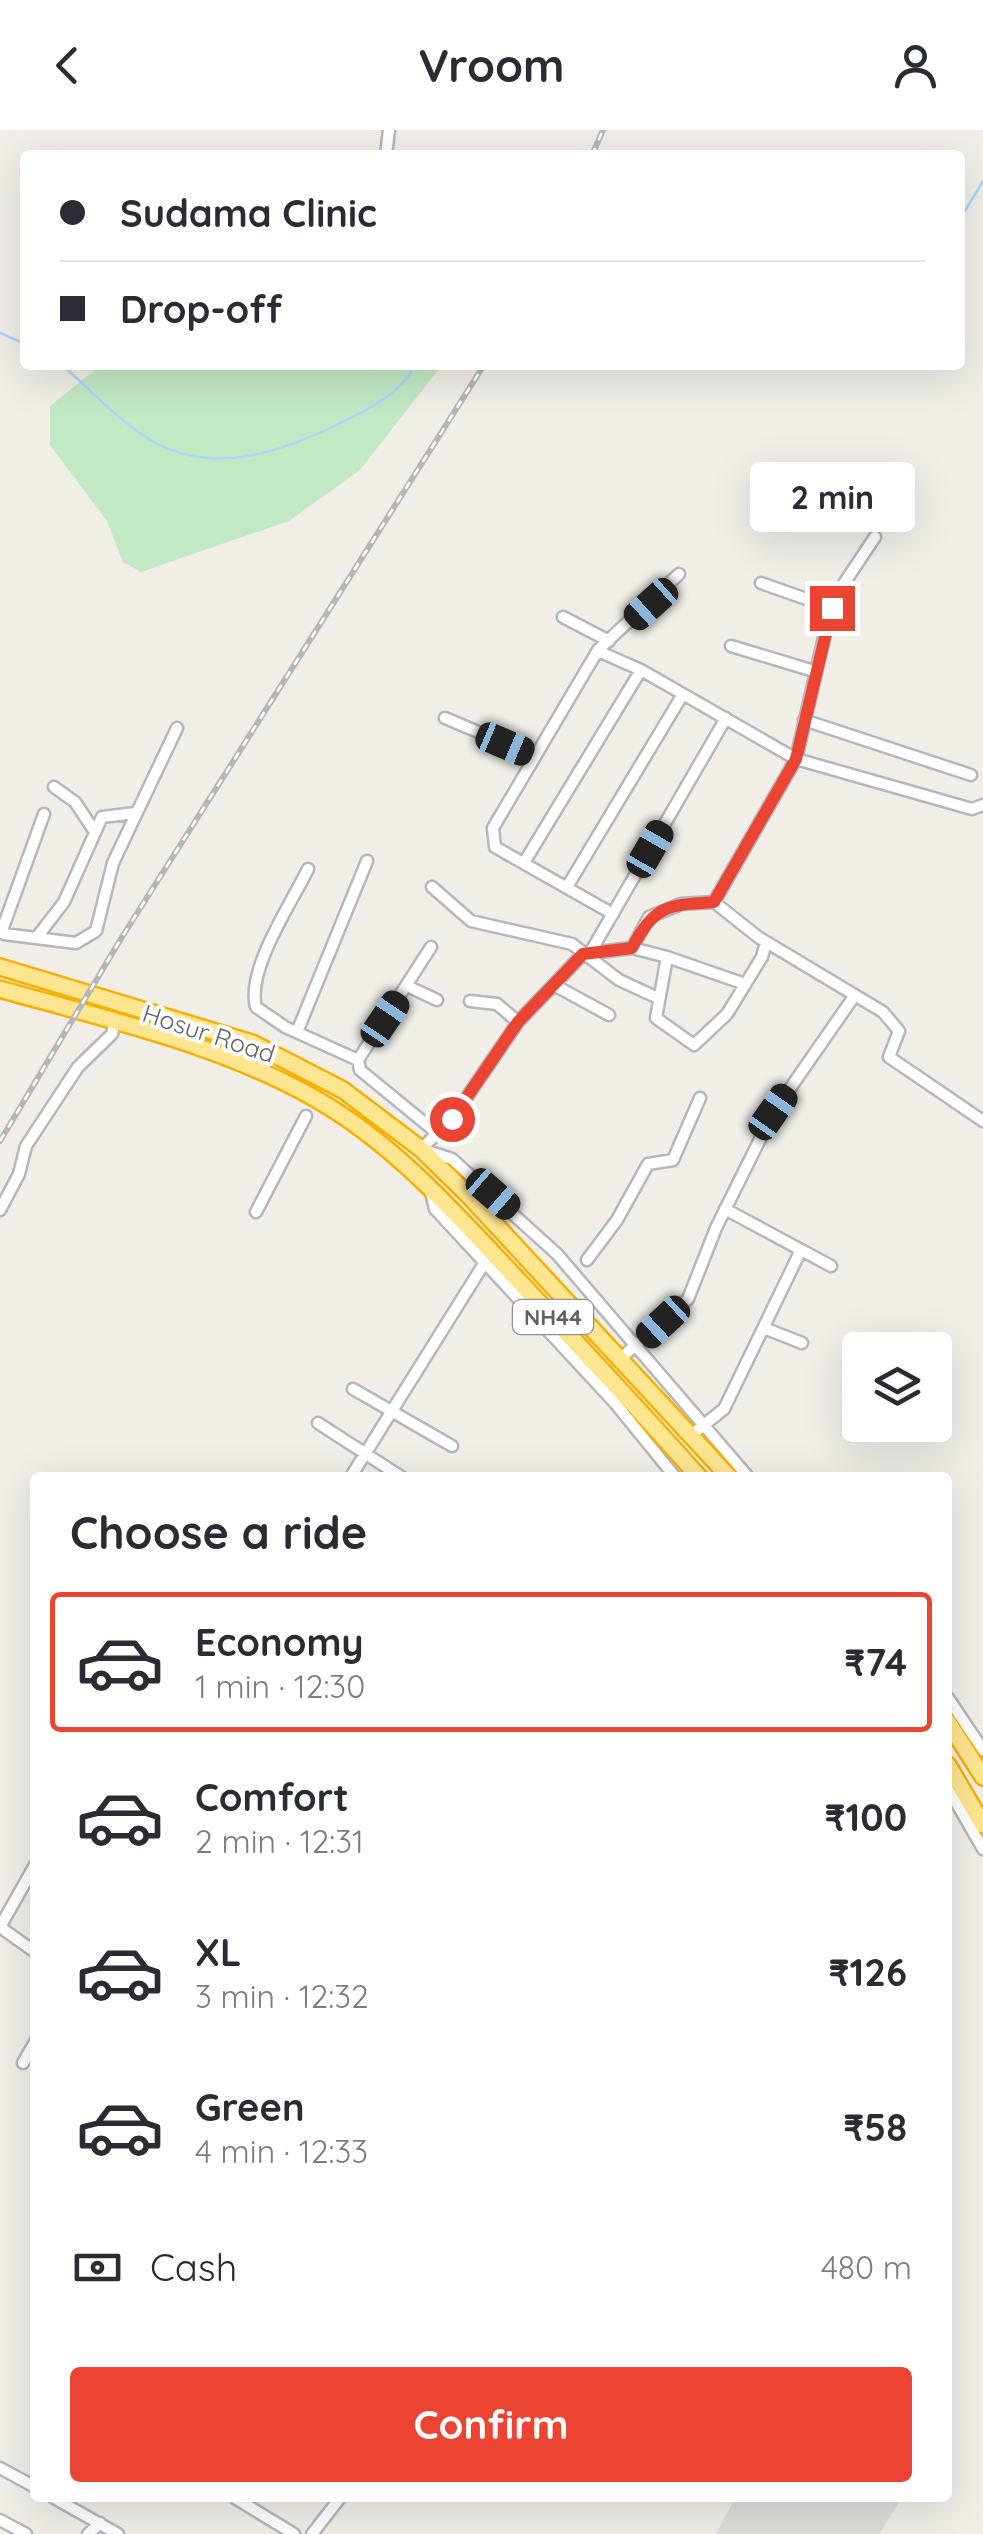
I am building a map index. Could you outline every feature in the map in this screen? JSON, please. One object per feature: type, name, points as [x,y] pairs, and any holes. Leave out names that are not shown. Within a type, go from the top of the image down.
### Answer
[{"type":"highway","name":"Hosur Road","points":[[1,968],[270,1051],[344,1090],[421,1149],[724,1472]]},
{"type":"highway","name":"Hosur Road","points":[[0,988],[255,1069],[318,1100],[364,1132],[430,1190],[694,1472]]},
{"type":"highway","points":[[952,1728],[983,1777]]},
{"type":"highway","points":[[952,1772],[983,1824]]},
{"type":"street","points":[[714,902],[796,759],[814,670],[832,608],[875,537]]},
{"type":"street","points":[[613,914],[495,847],[491,841],[493,828],[598,651],[679,574]]},
{"type":"street","points":[[761,583],[832,608]]},
{"type":"street","points":[[563,617],[609,641]]},
{"type":"street","points":[[731,646],[814,670]]},
{"type":"street","points":[[598,651],[641,670],[796,759],[972,810],[983,805]]},
{"type":"street","points":[[525,861],[641,670]]},
{"type":"street","points":[[567,887],[683,694]]},
{"type":"street","points":[[445,718],[535,756]]},
{"type":"street","points":[[421,1149],[437,1134],[518,1022],[587,954],[726,718]]},
{"type":"street","points":[[804,720],[971,775]]},
{"type":"street","points":[[44,814],[2,933],[76,942],[96,931],[113,862],[177,728]]},
{"type":"street","points":[[54,787],[76,802],[93,829]]},
{"type":"street","points":[[36,937],[64,902],[93,829],[109,814],[136,813]]},
{"type":"street","points":[[297,1032],[367,861]]},
{"type":"street","points":[[308,869],[258,969],[256,1007],[297,1032],[358,1060]]},
{"type":"street","points":[[432,888],[471,920],[572,944],[618,980],[658,998]]},
{"type":"street","points":[[632,948],[648,917],[681,904],[714,902],[766,942],[884,1012],[899,1031],[889,1057],[983,1121]]},
{"type":"street","points":[[667,957],[658,998],[660,1024],[694,1045],[724,1018],[766,942]]},
{"type":"street","points":[[431,946],[358,1060],[360,1070],[437,1134]]},
{"type":"street","points":[[587,954],[632,948],[745,984]]},
{"type":"street","points":[[554,985],[609,1015]]},
{"type":"street","points":[[407,986],[437,1000]]},
{"type":"street","points":[[621,1358],[688,1299],[725,1209],[773,1112],[855,995]]},
{"type":"street","points":[[470,1001],[497,1004],[518,1022]]},
{"type":"street","points":[[0,1210],[18,1174],[26,1146],[78,1067],[112,1034],[116,1022]]},
{"type":"street","points":[[587,1260],[617,1220],[648,1164],[666,1163],[679,1152],[700,1098]]},
{"type":"street","points":[[256,1212],[306,1116]]},
{"type":"street","points":[[421,1149],[452,1158],[513,1212],[639,1345],[744,1472]]},
{"type":"street","points":[[430,1190],[436,1209],[615,1403],[671,1472]]},
{"type":"street","points":[[725,1209],[831,1266]]},
{"type":"street","points":[[690,1435],[724,1409],[800,1250]]},
{"type":"street","points":[[353,1472],[486,1262]]},
{"type":"street","points":[[764,1328],[802,1343]]},
{"type":"street","points":[[352,1389],[452,1446]]},
{"type":"street","points":[[318,1424],[366,1450],[395,1472]]},
{"type":"street","points":[[952,1704],[983,1750]]},
{"type":"street","points":[[952,1795],[983,1849]]},
{"type":"street","points":[[30,1874],[0,1926],[30,1947]]},
{"type":"street","points":[[23,2063],[30,2051]]},
{"type":"street","points":[[0,2468],[30,2484]]},
{"type":"street","points":[[61,2502],[118,2534]]},
{"type":"street","points":[[242,2502],[294,2534]]},
{"type":"street","points":[[312,2534],[337,2502]]},
{"type":"street","points":[[88,2534],[100,2523]]},
{"type":"street","points":[[1,2524],[26,2534]]},
{"type":"shaded area","points":[[733,2502],[899,2502],[880,2534],[716,2534]]},
{"type":"green space","points":[[95,370],[438,370],[360,470],[289,521],[141,572],[123,562],[107,521],[50,445],[50,406]]},
{"type":"waterway","points":[[965,211],[983,181]]},
{"type":"waterway","points":[[0,333],[20,342]]},
{"type":"waterway","points":[[67,370],[120,418],[158,444],[180,453],[225,458],[271,451],[336,425],[391,394],[412,370]]},
{"type":"railway","points":[[594,150],[603,130]]},
{"type":"railway","points":[[0,1141],[122,937],[481,370]]},
{"type":"route","points":[[452,1119],[518,1022],[583,954],[632,948],[648,917],[681,904],[714,902],[796,759],[820,644],[832,608]]}]
